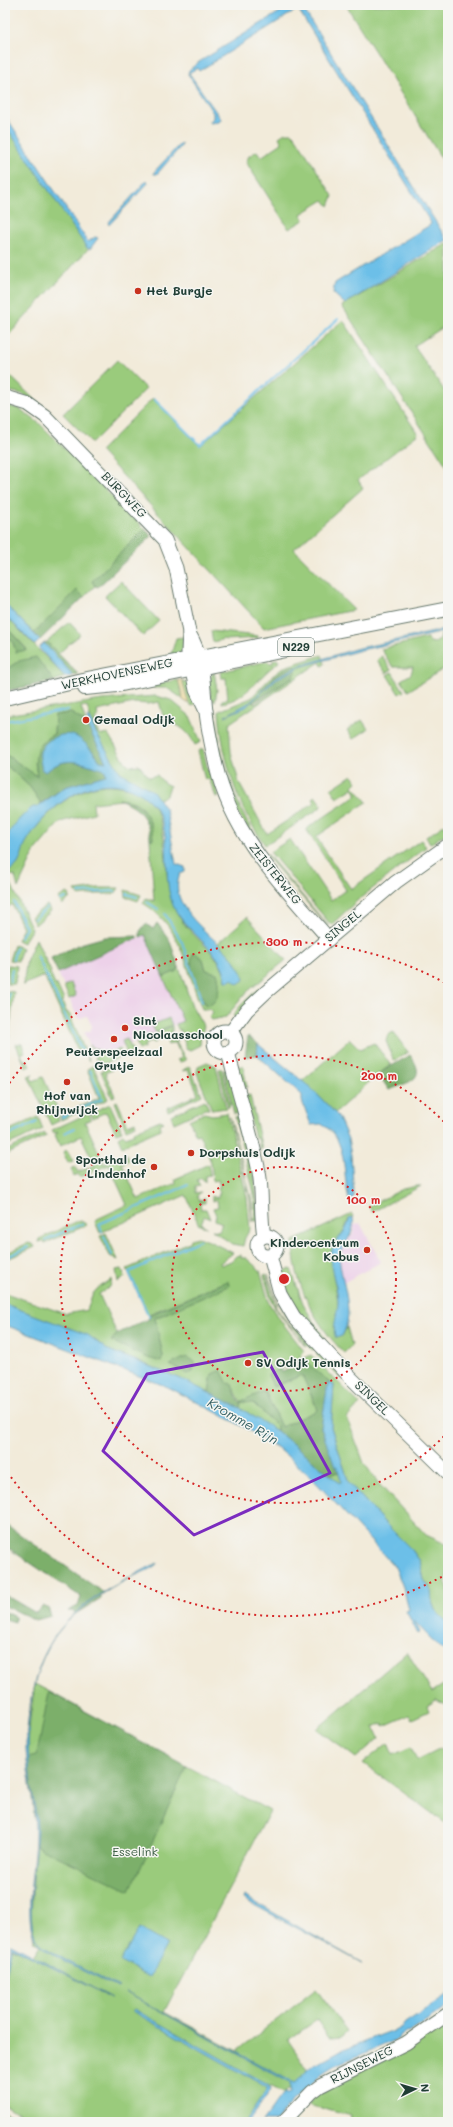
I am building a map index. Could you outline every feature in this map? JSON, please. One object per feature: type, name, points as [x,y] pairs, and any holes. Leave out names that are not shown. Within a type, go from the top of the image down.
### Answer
[{"type":"main road","name":"N229","points":[[196,664],[339,629],[388,622],[448,609]]},
{"type":"main road","name":"WERKHOVENSEWEG","points":[[5,698],[82,680],[196,664]]},
{"type":"street","name":"BURGWEG","points":[[5,397],[28,404],[45,416],[161,533],[169,548],[176,568],[189,632],[187,645],[196,664]]},
{"type":"street","name":"ZEISTERWEG","points":[[196,664],[196,690],[206,711],[220,782],[236,820],[257,855],[329,939]]},
{"type":"street","name":"SINGEL","points":[[230,1033],[247,1010],[329,939],[396,882],[448,845]]},
{"type":"street","points":[[219,1033],[230,1033],[235,1043],[234,1047],[228,1052],[218,1050],[214,1041],[219,1033]]},
{"type":"street","name":"SINGEL","points":[[228,1052],[259,1170],[260,1215],[264,1236],[258,1241],[257,1248],[262,1255],[270,1256],[278,1288],[294,1317],[349,1376],[448,1474]]},
{"type":"street","name":"RIJNSEWEG","points":[[283,2122],[312,2092],[320,2086],[406,2043],[448,2014]]},
{"type":"highlighted area","points":[[263,1352],[330,1473],[194,1535],[103,1451],[147,1374]]},
{"type":"shaded area","points":[[145,935],[183,1021],[96,1059],[84,1033],[90,1031],[92,1026],[87,1016],[78,1019],[58,973]]},
{"type":"shaded area","points":[[360,1223],[381,1262],[343,1283],[339,1256],[353,1233],[354,1225]]},
{"type":"green space","points":[[346,5],[448,5],[448,169]]},
{"type":"green space","points":[[5,118],[89,248],[5,339]]},
{"type":"green space","points":[[285,133],[292,133],[295,136],[333,196],[329,206],[324,200],[301,214],[304,220],[289,229],[246,162],[249,156],[257,151],[261,157],[282,143],[279,137]]},
{"type":"green space","points":[[448,243],[448,324],[414,346],[448,396],[448,468],[342,306]]},
{"type":"green space","points":[[343,320],[418,434],[358,480],[363,488],[294,549],[354,610],[264,628],[100,451],[153,398],[200,446]]},
{"type":"green space","points":[[117,360],[146,389],[92,443],[63,414]]},
{"type":"green space","points":[[5,371],[37,402],[22,394],[5,390]]},
{"type":"green space","points":[[5,405],[20,409],[40,424],[145,529],[92,581],[95,586],[84,597],[77,590],[34,633],[5,604]]},
{"type":"green space","points":[[145,529],[152,536],[98,587],[95,586],[92,581]]},
{"type":"green space","points":[[121,581],[159,621],[143,636],[105,596]]},
{"type":"green space","points":[[77,590],[84,597],[40,640],[34,633]]},
{"type":"green space","points":[[5,615],[65,677],[54,681],[19,661],[5,670],[5,635],[12,640],[16,652],[27,649],[5,626]]},
{"type":"green space","points":[[69,622],[80,634],[58,654],[47,642]]},
{"type":"green space","points":[[5,626],[27,650],[16,652],[12,640],[5,635]]},
{"type":"green space","points":[[211,631],[258,636],[258,638],[224,639],[213,642]]},
{"type":"green space","points":[[448,633],[448,666],[408,691],[401,680],[411,674],[413,667],[393,667],[381,649],[427,638],[430,642],[435,643],[440,639],[441,635]]},
{"type":"green space","points":[[183,637],[183,651],[181,654],[170,658],[176,638]]},
{"type":"green space","points":[[47,642],[78,674],[72,676],[44,643]]},
{"type":"green space","points":[[322,655],[325,664],[322,666],[320,662],[230,723],[231,752],[239,783],[267,834],[315,802],[312,798],[315,796],[321,804],[320,808],[265,845],[246,814],[227,764],[219,711],[251,698],[271,677],[284,667]],"holes":[[[293,677],[255,704],[252,701],[261,691]]]},
{"type":"green space","points":[[382,656],[391,670],[386,673],[377,660]]},
{"type":"green space","points":[[36,657],[54,681],[5,691],[5,670],[19,661]]},
{"type":"green space","points":[[277,659],[279,662],[246,692],[231,701],[222,703],[222,700],[228,699],[226,678],[221,678],[220,672],[268,661],[269,663],[273,663],[273,660]]},
{"type":"green space","points":[[294,666],[297,669],[293,677],[253,703],[252,701],[276,675]]},
{"type":"green space","points":[[214,671],[217,690],[215,702],[211,699],[209,681]]},
{"type":"green space","points":[[392,672],[404,691],[399,694],[387,675]]},
{"type":"green space","points":[[178,680],[183,699],[167,688],[154,688],[153,684]]},
{"type":"green space","points":[[182,680],[190,685],[196,703],[193,706],[189,704]]},
{"type":"green space","points":[[156,696],[171,700],[190,716],[201,742],[195,745],[187,732],[175,724],[165,722],[159,702],[148,704],[134,703],[97,711],[98,718],[95,719],[98,732],[102,735],[108,734],[126,763],[131,766],[139,765],[149,777],[157,775],[164,783],[170,786],[167,795],[159,799],[151,791],[123,774],[112,762],[92,723],[87,706],[81,707],[86,723],[71,713],[55,715],[54,734],[44,740],[35,762],[37,777],[5,754],[5,715],[102,700]]},
{"type":"green space","points":[[71,713],[86,723],[106,762],[100,761],[89,747],[58,736],[46,744],[46,772],[53,766],[60,763],[74,762],[105,770],[106,775],[65,787],[41,803],[30,787],[5,764],[5,754],[37,776],[37,751],[42,742],[54,734],[55,715]]},
{"type":"green space","points":[[215,713],[219,741],[215,742],[213,716]]},
{"type":"green space","points":[[362,720],[368,729],[353,739],[347,730]]},
{"type":"green space","points":[[220,746],[231,786],[254,835],[262,847],[260,847],[235,809],[218,751]]},
{"type":"green space","points":[[203,749],[208,771],[213,777],[219,796],[216,797],[209,779],[205,780],[198,751]]},
{"type":"green space","points":[[5,764],[30,787],[41,803],[5,841]]},
{"type":"green space","points":[[352,775],[357,782],[353,786],[367,802],[316,837],[351,889],[421,840],[426,847],[358,900],[331,925],[270,852],[290,839],[331,900],[346,890],[306,829],[357,795],[353,788],[337,798],[331,789]]},
{"type":"green space","points":[[105,785],[130,788],[146,798],[157,812],[165,848],[169,889],[175,908],[187,927],[218,961],[223,970],[226,981],[234,962],[217,944],[247,917],[286,960],[247,992],[226,1017],[212,1020],[209,1017],[213,1012],[210,1009],[202,1009],[182,950],[175,937],[157,913],[143,903],[146,898],[154,901],[150,839],[153,839],[145,813],[135,802],[118,800],[93,803],[94,813],[60,822],[35,851],[18,888],[15,876],[8,876],[8,882],[12,886],[32,929],[23,943],[17,940],[23,928],[12,904],[5,911],[5,875],[17,865],[24,845],[48,814],[69,798],[92,788]],"holes":[[[203,959],[206,970],[205,1005],[192,966]]]},
{"type":"green space","points":[[119,799],[127,800],[140,807],[148,817],[153,839],[150,839],[147,824],[140,813],[131,805]]},
{"type":"green space","points":[[444,825],[448,832],[430,844],[426,837]]},
{"type":"green space","points":[[267,854],[328,926],[328,927],[266,855]]},
{"type":"green space","points":[[97,888],[119,888],[115,894],[79,896],[75,891]]},
{"type":"green space","points":[[125,890],[141,895],[138,901],[126,897]]},
{"type":"green space","points":[[67,893],[70,895],[68,898],[70,898],[62,905],[58,898]]},
{"type":"green space","points":[[47,905],[51,911],[35,925],[31,917]]},
{"type":"green space","points":[[157,923],[169,939],[179,967],[177,971],[163,977],[145,935],[140,937],[140,931],[146,924],[153,929]]},
{"type":"green space","points":[[137,936],[137,938],[58,973],[51,958],[80,944],[105,937]]},
{"type":"green space","points":[[36,939],[51,972],[50,973],[55,985],[57,985],[64,1000],[62,1001],[67,1013],[69,1013],[86,1053],[80,1055],[44,976],[23,985],[27,959]]},
{"type":"green space","points":[[14,945],[22,948],[18,961],[9,960]]},
{"type":"green space","points":[[194,952],[203,959],[206,970],[217,973],[219,982],[218,993],[214,1002],[210,1005],[205,1005],[194,979],[191,965]]},
{"type":"green space","points":[[8,965],[17,966],[15,984],[7,984]]},
{"type":"green space","points":[[179,967],[192,1006],[204,1027],[201,1034],[200,1045],[190,1050],[186,1048],[181,1030],[179,1031],[176,1024],[183,1021],[163,977],[176,971]]},
{"type":"green space","points":[[71,983],[76,996],[69,999],[64,986]]},
{"type":"green space","points":[[259,988],[262,991],[236,1017],[233,1016],[241,1005]]},
{"type":"green space","points":[[5,991],[14,992],[9,1037],[5,1046]]},
{"type":"green space","points":[[169,1018],[172,1025],[155,1032],[152,1025]]},
{"type":"green space","points":[[172,1026],[172,1032],[168,1034],[169,1036],[159,1038],[156,1033]]},
{"type":"green space","points":[[393,1032],[408,1052],[394,1061],[386,1041],[388,1035]]},
{"type":"green space","points":[[152,1034],[156,1042],[153,1043],[152,1041],[144,1045],[145,1047],[139,1050],[136,1042]]},
{"type":"green space","points":[[248,1036],[258,1044],[257,1055],[245,1057]]},
{"type":"green space","points":[[177,1038],[178,1041],[176,1042],[186,1060],[180,1062],[177,1060],[182,1058],[175,1042],[168,1045],[167,1042]]},
{"type":"green space","points":[[127,1039],[133,1052],[127,1054],[122,1041]]},
{"type":"green space","points":[[350,1039],[360,1049],[374,1043],[391,1065],[378,1074],[335,1113],[312,1089],[301,1082]]},
{"type":"green space","points":[[16,1044],[22,1044],[25,1052],[21,1054],[24,1061],[27,1059],[30,1066],[26,1068]]},
{"type":"green space","points":[[90,1045],[97,1050],[104,1052],[112,1052],[120,1049],[121,1051],[119,1052],[121,1057],[99,1066]]},
{"type":"green space","points":[[410,1055],[415,1063],[417,1075],[410,1082],[389,1090],[378,1074]]},
{"type":"green space","points":[[207,1062],[216,1066],[226,1108],[212,1110],[197,1073],[198,1066]]},
{"type":"green space","points":[[93,1066],[108,1099],[61,1120],[60,1116],[99,1098],[87,1069]]},
{"type":"green space","points":[[189,1066],[202,1095],[192,1100],[191,1097],[198,1094],[188,1070],[182,1071]]},
{"type":"green space","points":[[243,1066],[247,1087],[242,1088],[236,1067]]},
{"type":"green space","points":[[111,1067],[112,1070],[105,1073],[115,1096],[112,1097],[101,1071]]},
{"type":"green space","points":[[219,1069],[222,1069],[230,1105],[228,1108]]},
{"type":"green space","points":[[229,1069],[241,1113],[234,1114],[224,1070]]},
{"type":"green space","points":[[33,1074],[31,1077],[33,1081],[43,1077],[59,1112],[57,1113],[59,1121],[51,1125],[28,1076]]},
{"type":"green space","points":[[250,1095],[262,1149],[260,1149],[258,1138],[255,1138],[245,1096]]},
{"type":"green space","points":[[190,1098],[191,1100],[168,1111],[167,1108]]},
{"type":"green space","points":[[205,1100],[209,1109],[205,1109],[174,1123],[171,1115]]},
{"type":"green space","points":[[117,1101],[128,1125],[135,1122],[136,1125],[126,1129],[115,1102]]},
{"type":"green space","points":[[110,1104],[122,1131],[116,1133],[106,1112],[93,1118],[91,1113]]},
{"type":"green space","points":[[89,1113],[91,1119],[85,1122],[104,1164],[126,1154],[129,1160],[122,1164],[138,1199],[176,1183],[175,1179],[209,1164],[210,1175],[205,1176],[205,1182],[202,1178],[197,1180],[200,1186],[195,1187],[195,1193],[201,1192],[197,1196],[200,1201],[205,1198],[205,1203],[200,1203],[201,1209],[206,1209],[210,1219],[204,1216],[201,1224],[207,1227],[199,1225],[186,1195],[100,1233],[95,1222],[97,1219],[127,1205],[109,1165],[79,1177],[77,1174],[74,1176],[71,1169],[75,1167],[78,1172],[95,1165],[81,1136],[60,1146],[55,1135],[58,1132],[54,1133],[52,1130]]},
{"type":"green space","points":[[204,1113],[212,1115],[227,1113],[247,1197],[250,1229],[243,1246],[232,1244],[212,1230],[219,1231],[222,1223],[215,1220],[216,1215],[213,1208],[218,1207],[217,1200],[212,1201],[212,1196],[217,1198],[220,1192],[216,1188],[220,1187],[218,1180],[213,1181],[211,1162],[199,1134],[196,1135],[189,1120]]},
{"type":"green space","points":[[38,1117],[43,1129],[5,1146],[5,1132]]},
{"type":"green space","points":[[230,1117],[251,1198],[252,1222],[250,1198]]},
{"type":"green space","points":[[235,1117],[240,1117],[254,1165],[258,1221],[255,1221],[254,1193]]},
{"type":"green space","points":[[160,1120],[164,1122],[159,1124],[161,1129],[122,1146],[118,1137],[123,1134],[126,1137],[135,1133],[134,1131]]},
{"type":"green space","points":[[45,1133],[46,1136],[5,1155],[5,1151]]},
{"type":"green space","points":[[67,1150],[73,1161],[68,1163],[63,1152]]},
{"type":"green space","points":[[421,1186],[372,1212],[369,1206],[403,1189]]},
{"type":"green space","points":[[352,1214],[353,1217],[349,1219],[331,1262],[338,1301],[338,1315],[334,1328],[342,1336],[347,1327],[352,1345],[344,1353],[324,1329],[308,1302],[297,1273],[293,1241]]},
{"type":"green space","points":[[80,1220],[87,1225],[45,1243],[44,1241],[38,1242],[39,1239]]},
{"type":"green space","points":[[106,1233],[118,1260],[110,1256],[100,1236]]},
{"type":"green space","points":[[198,1237],[233,1253],[220,1263],[221,1265],[231,1261],[236,1256],[241,1255],[241,1258],[246,1258],[260,1270],[269,1303],[304,1351],[300,1356],[303,1359],[268,1375],[274,1387],[302,1375],[318,1411],[281,1427],[265,1391],[241,1402],[231,1383],[228,1385],[212,1374],[209,1393],[145,1364],[106,1349],[95,1340],[5,1304],[5,1293],[66,1314],[87,1310],[92,1295],[97,1289],[112,1279],[110,1287],[99,1294],[117,1334],[112,1341],[161,1362],[163,1356],[155,1318],[229,1285],[227,1281],[149,1314],[149,1318],[127,1269],[189,1242],[190,1239]]},
{"type":"green space","points":[[28,1243],[33,1244],[35,1247],[5,1260],[5,1254]]},
{"type":"green space","points":[[122,1269],[125,1277],[118,1282],[116,1270]]},
{"type":"green space","points":[[291,1269],[304,1306],[325,1339],[321,1342],[320,1338],[297,1310],[278,1272]]},
{"type":"green space","points":[[266,1274],[276,1308],[306,1347],[277,1311],[271,1300],[264,1275]]},
{"type":"green space","points":[[268,1274],[277,1302],[311,1346],[316,1347],[314,1350],[306,1344],[277,1303]]},
{"type":"green space","points":[[228,1281],[229,1286],[155,1318],[163,1356],[161,1362],[148,1358],[111,1341],[117,1334],[150,1318],[149,1315]]},
{"type":"green space","points":[[319,1351],[344,1376],[341,1379],[316,1354]]},
{"type":"green space","points":[[311,1355],[360,1404],[347,1418],[364,1463],[379,1484],[426,1535],[448,1545],[448,1573],[445,1581],[448,1587],[448,1623],[435,1610],[429,1585],[424,1580],[420,1561],[412,1550],[349,1483],[331,1427],[334,1385],[327,1382],[303,1359]]},
{"type":"green space","points":[[186,1357],[195,1362],[193,1372],[188,1374],[170,1365]]},
{"type":"green space","points":[[303,1359],[330,1383],[328,1384],[321,1428],[339,1472],[329,1474],[277,1431],[277,1426],[253,1403],[241,1402],[240,1409],[209,1393],[212,1374],[221,1370],[228,1384],[231,1383],[239,1402],[265,1391],[281,1427],[318,1410],[302,1375],[273,1387],[268,1374],[281,1369],[282,1372],[300,1364],[299,1361]]},
{"type":"green space","points":[[241,1402],[253,1403],[277,1426],[277,1431],[240,1409]]},
{"type":"green space","points":[[339,1472],[341,1481],[340,1483],[329,1474]]},
{"type":"green space","points":[[5,1524],[104,1593],[101,1595],[101,1598],[74,1615],[75,1612],[68,1611],[78,1606],[81,1597],[5,1546]]},
{"type":"green space","points":[[5,1595],[36,1613],[42,1606],[48,1608],[51,1616],[36,1620],[5,1606]]},
{"type":"green space","points":[[5,1612],[15,1617],[15,1622],[5,1619]]},
{"type":"green space","points":[[407,1652],[432,1692],[448,1682],[448,1706],[436,1700],[427,1706],[429,1711],[412,1719],[409,1715],[384,1726],[383,1723],[374,1727],[379,1738],[356,1758],[317,1729]]},
{"type":"green space","name":"Esselink","points":[[35,1684],[270,1811],[164,2012],[237,2051],[316,1989],[347,2032],[342,2037],[329,2038],[317,2020],[288,2040],[308,2070],[290,2090],[288,2089],[283,2093],[269,2086],[269,2090],[246,2122],[34,2122],[5,2105],[5,1977],[11,1948],[33,1956],[40,1945],[34,1942],[31,1916],[36,1832],[27,1759],[30,1719]]},
{"type":"green space","points":[[49,1692],[187,1766],[130,1891],[36,1846],[36,1823],[28,1758],[36,1756]]},
{"type":"green space","points":[[388,1743],[393,1755],[411,1747],[417,1760],[441,1748],[448,1761],[448,1825],[363,1763]]},
{"type":"green space","points":[[448,2019],[448,2122],[350,2122],[351,2116],[308,2105],[317,2095]]},
{"type":"green space","points":[[5,2112],[22,2122],[5,2122]]},
{"type":"sand","points":[[178,680],[182,680],[189,704],[182,699],[183,697]]},
{"type":"water","points":[[291,5],[301,5],[447,240],[345,304],[333,293],[335,283],[431,223],[298,9],[199,71],[197,68],[189,73],[221,119],[219,122],[209,123],[213,118],[213,113],[188,74],[189,70],[199,62]]},
{"type":"water","points":[[5,115],[88,242],[95,237],[98,238],[90,249],[87,248],[7,128]]},
{"type":"water","points":[[181,143],[182,145],[157,174],[154,174],[154,172]]},
{"type":"water","points":[[147,180],[148,183],[109,225],[108,223]]},
{"type":"water","points":[[5,604],[40,640],[35,645],[5,615]]},
{"type":"water","points":[[448,629],[448,631],[361,650],[300,667],[276,679],[246,707],[225,716],[250,702],[276,677],[299,666],[355,649]]},
{"type":"water","points":[[44,643],[72,674],[72,676],[65,677],[39,648]]},
{"type":"water","points":[[89,717],[95,731],[120,772],[153,791],[166,810],[176,864],[185,867],[185,872],[180,874],[178,889],[182,904],[191,917],[230,955],[239,967],[244,980],[238,984],[232,979],[230,981],[226,981],[218,959],[184,922],[176,911],[171,900],[167,879],[165,836],[160,816],[151,802],[132,789],[112,784],[97,785],[69,797],[56,806],[35,829],[25,844],[18,863],[5,875],[5,840],[13,826],[25,813],[33,807],[37,807],[65,787],[106,775],[105,770],[74,762],[60,763],[53,766],[46,772],[42,770],[40,752],[43,747],[51,739],[67,734],[81,739],[100,761],[106,762],[86,723],[88,722],[87,718]]},
{"type":"water","points":[[258,1044],[312,1089],[338,1116],[348,1139],[351,1155],[354,1197],[349,1200],[343,1158],[336,1138],[330,1130],[321,1124],[311,1125],[302,1101],[302,1095],[257,1055]]},
{"type":"water","points":[[353,1217],[353,1228],[339,1256],[348,1307],[348,1317],[342,1336],[336,1338],[334,1326],[338,1306],[338,1296],[331,1266],[331,1254],[332,1249],[346,1228],[349,1219]]},
{"type":"water","name":"Kromme Rijn","points":[[5,1304],[88,1335],[106,1349],[179,1378],[240,1408],[277,1431],[340,1483],[341,1481],[337,1466],[335,1467],[321,1428],[328,1383],[334,1385],[331,1427],[349,1483],[412,1550],[420,1561],[424,1580],[431,1590],[432,1602],[435,1610],[448,1623],[448,1652],[440,1648],[414,1621],[420,1632],[418,1634],[406,1611],[409,1610],[403,1587],[395,1567],[310,1476],[278,1448],[244,1427],[168,1387],[5,1325]]},
{"type":"water","points":[[157,1563],[150,1569],[130,1578],[106,1592],[82,1608],[62,1627],[76,1612],[94,1599],[113,1587]]},
{"type":"water","points":[[30,1708],[28,1751],[37,1829],[31,1916],[36,1938],[50,1951],[119,1987],[118,1988],[72,1966],[48,1951],[39,1944],[34,1937],[31,1928],[30,1902],[35,1846],[35,1824],[26,1748]]},
{"type":"water","points":[[244,1896],[362,1963],[243,1899]]},
{"type":"water","points":[[139,1928],[167,1944],[149,1977],[120,1962]]},
{"type":"water","points":[[11,1944],[112,1998],[12,1947],[5,1979],[5,1970]]},
{"type":"water","points":[[125,1992],[294,2083],[314,2065],[341,2050],[402,2027],[405,2023],[448,1994],[448,2007],[409,2033],[406,2032],[399,2036],[398,2039],[336,2065],[325,2072],[292,2100],[276,2122],[262,2122],[283,2094],[290,2092],[290,2083]]},
{"type":"water","points":[[134,2009],[268,2085],[270,2091],[248,2122],[245,2122],[267,2090],[266,2087],[132,2011]]},
{"type":"waterway","points":[[154,399],[200,445],[338,319]]},
{"type":"waterway","points":[[5,721],[68,710]]},
{"type":"waterway","points":[[79,893],[115,891]]},
{"type":"waterway","points":[[127,894],[137,897]]},
{"type":"waterway","points":[[61,900],[66,898]]},
{"type":"waterway","points":[[14,902],[26,928],[20,938]]},
{"type":"waterway","points":[[147,902],[158,909]]},
{"type":"waterway","points":[[34,919],[47,908]]},
{"type":"waterway","points":[[165,914],[182,942],[202,1002]]},
{"type":"waterway","points":[[13,959],[16,948]]},
{"type":"waterway","points":[[37,956],[82,1051]]},
{"type":"waterway","points":[[10,981],[12,969]]},
{"type":"waterway","points":[[5,1022],[9,994]]},
{"type":"waterway","points":[[62,1117],[102,1099],[90,1070]]},
{"type":"waterway","points":[[5,1137],[37,1122]]},
{"type":"waterway","points":[[64,1133],[75,1128]]},
{"type":"waterway","points":[[102,1232],[99,1224],[188,1185]]},
{"type":"waterway","points":[[45,1240],[82,1224]]},
{"type":"waterway","points":[[104,1236],[112,1255]]},
{"type":"waterway","points":[[149,1317],[129,1272],[200,1240]]},
{"type":"waterway","points":[[5,1258],[28,1247]]},
{"type":"place","name":"Het Burgje","points":[[138,291]]},
{"type":"place","name":"Gemaal Odijk","points":[[86,720]]},
{"type":"place","name":"Sint Nicolaasschool","points":[[125,1028]]},
{"type":"place","name":"Peuterspeelzaal Grutje","points":[[114,1039]]},
{"type":"place","name":"Hof van Rhijnwijck","points":[[67,1082]]},
{"type":"place","name":"Dorpshuis Odijk","points":[[191,1153]]},
{"type":"place","name":"Sporthal de Lindenhof","points":[[154,1167]]},
{"type":"place","name":"Kindercentrum Kobus","points":[[367,1250]]},
{"type":"place","name":"SV Odijk Tennis","points":[[248,1363]]}]
